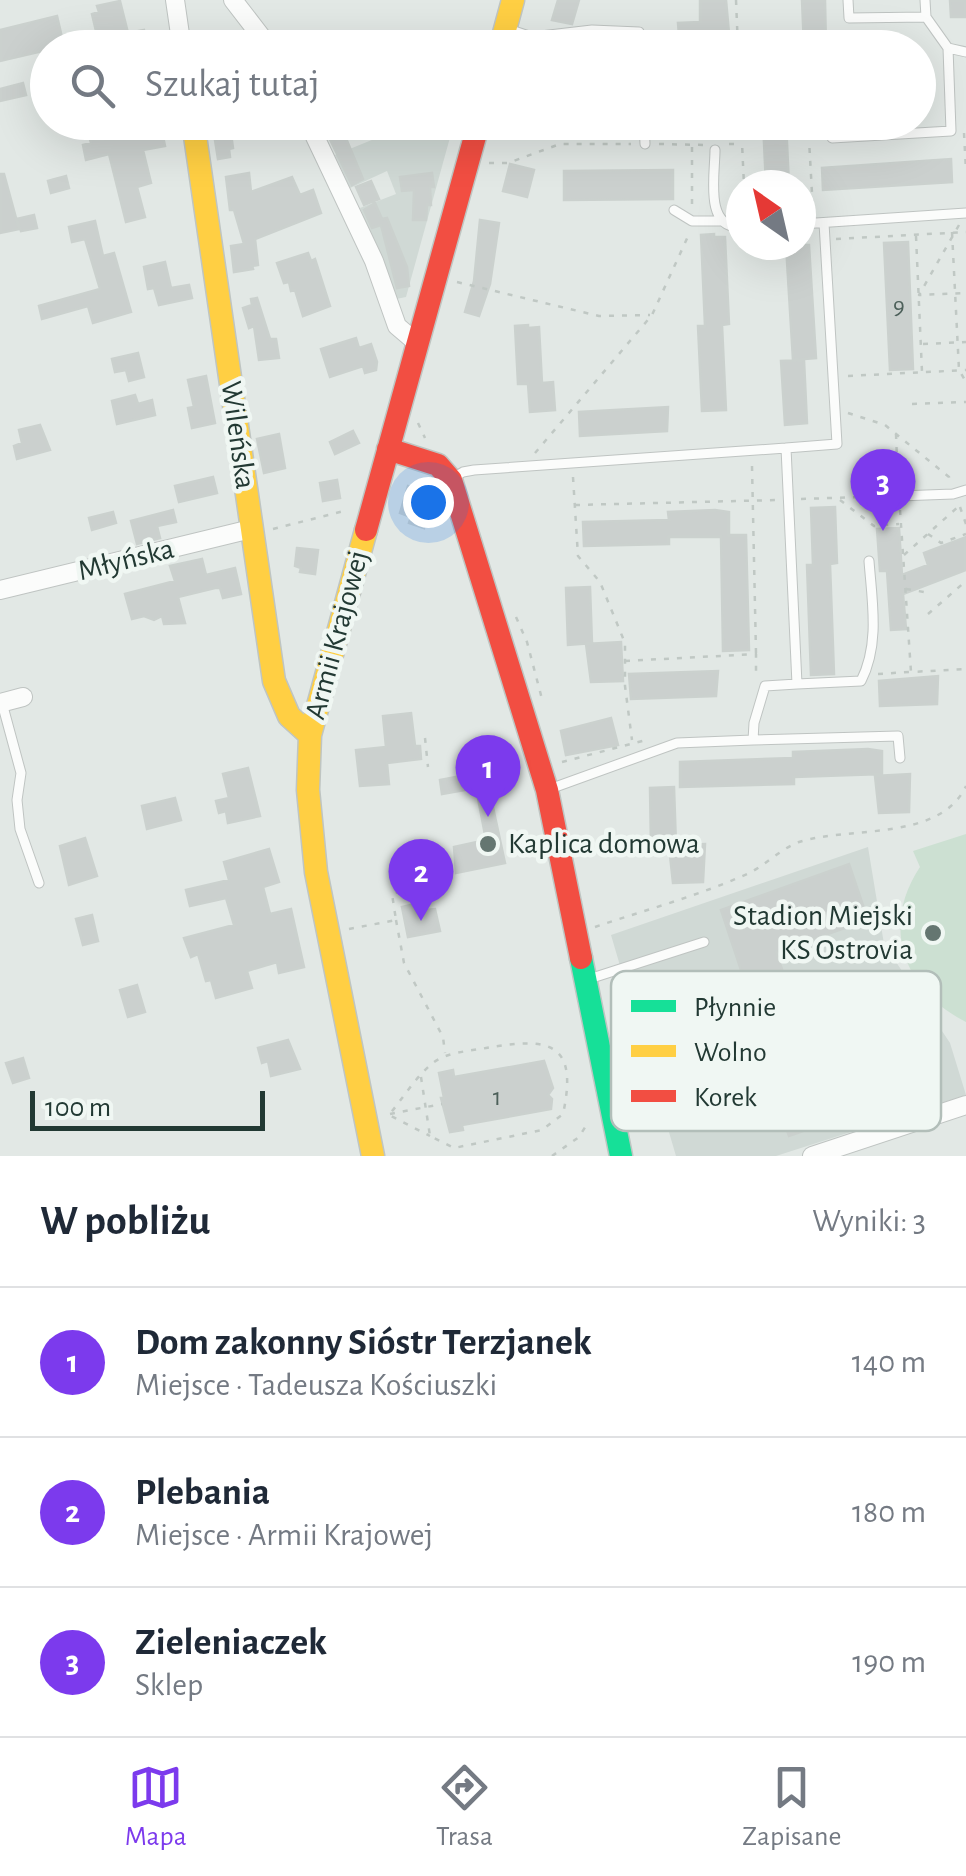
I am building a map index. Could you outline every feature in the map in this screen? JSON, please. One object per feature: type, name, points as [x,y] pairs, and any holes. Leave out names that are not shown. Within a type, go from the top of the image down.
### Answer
[{"type":"street","points":[[175,0],[179,30]]},
{"type":"street","points":[[233,0],[256,30]]},
{"type":"street","points":[[505,30],[514,0]]},
{"type":"street","name":"Wileńska","points":[[196,140],[279,701],[293,724],[310,734]]},
{"type":"street","points":[[317,140],[374,261],[398,326],[418,343]]},
{"type":"street","name":"Armii Krajowej","points":[[373,1156],[310,833],[306,770],[310,734],[474,140]]},
{"type":"street","points":[[388,449],[438,465],[451,480],[546,790],[611,1105]]},
{"type":"street","name":"Młyńska","points":[[0,590],[251,529]]},
{"type":"street","points":[[1,701],[23,697]]},
{"type":"street","points":[[941,1114],[966,1106]]},
{"type":"street","points":[[616,1131],[621,1156]]},
{"type":"street","points":[[812,1156],[889,1131]]},
{"type":"lane","points":[[848,0],[849,18],[926,17]]},
{"type":"lane","points":[[925,0],[926,17],[935,30]]},
{"type":"lane","points":[[936,31],[948,48],[951,131],[936,132]]},
{"type":"lane","points":[[948,48],[966,52]]},
{"type":"lane","points":[[645,140],[645,144]]},
{"type":"lane","points":[[712,147],[715,210],[720,221]]},
{"type":"lane","points":[[674,210],[692,221],[726,224]]},
{"type":"lane","points":[[816,223],[966,215]]},
{"type":"lane","points":[[451,480],[463,472],[526,466],[837,444],[825,240],[819,223]]},
{"type":"lane","points":[[786,448],[798,684]]},
{"type":"lane","points":[[899,496],[966,490]]},
{"type":"lane","points":[[754,740],[754,723],[765,686],[862,681],[874,640],[870,561]]},
{"type":"lane","points":[[1,701],[22,773],[17,800],[20,830],[39,882]]},
{"type":"lane","points":[[546,790],[677,743],[898,736],[900,758]]},
{"type":"lane","points":[[612,971],[704,942]]},
{"type":"lane","points":[[586,979],[611,971]]},
{"type":"path","points":[[736,0],[737,30]]},
{"type":"path","points":[[840,30],[840,17],[849,18]]},
{"type":"path","points":[[526,466],[652,315],[692,229],[693,140]]},
{"type":"path","points":[[742,140],[743,170]]},
{"type":"path","points":[[810,140],[819,223]]},
{"type":"path","points":[[490,163],[508,164],[560,144],[712,147]]},
{"type":"path","points":[[725,144],[742,144]]},
{"type":"path","points":[[919,295],[952,232],[966,215]]},
{"type":"path","points":[[952,232],[960,370],[966,382]]},
{"type":"path","points":[[825,240],[966,232]]},
{"type":"path","points":[[916,234],[922,372]]},
{"type":"path","points":[[457,282],[599,316],[652,315]]},
{"type":"path","points":[[919,295],[966,293]]},
{"type":"path","points":[[921,344],[966,342]]},
{"type":"path","points":[[832,377],[966,370]]},
{"type":"path","points":[[912,404],[966,402]]},
{"type":"path","points":[[835,408],[885,425],[949,476],[952,494],[966,524]]},
{"type":"path","points":[[417,422],[432,446]]},
{"type":"path","points":[[896,434],[911,672]]},
{"type":"path","points":[[752,451],[757,690]]},
{"type":"path","points":[[573,463],[578,556],[600,582],[625,643],[635,757]]},
{"type":"path","points":[[575,505],[899,496]]},
{"type":"path","points":[[839,499],[874,526],[900,524]]},
{"type":"path","points":[[903,556],[959,506]]},
{"type":"path","points":[[251,529],[265,531],[354,508]]},
{"type":"path","points":[[928,534],[941,543],[966,534]]},
{"type":"path","points":[[928,614],[966,581]]},
{"type":"path","points":[[905,588],[924,592]]},
{"type":"path","points":[[625,662],[756,654]]},
{"type":"path","points":[[864,675],[966,669]]},
{"type":"path","points":[[425,738],[428,767]]},
{"type":"path","points":[[554,764],[648,740]]},
{"type":"path","points":[[589,929],[721,885],[752,872],[793,844],[913,824],[951,807],[966,786]]},
{"type":"path","points":[[959,800],[966,798]]},
{"type":"path","points":[[420,885],[392,894],[404,963],[442,1037],[445,1056]]},
{"type":"path","points":[[343,930],[396,920]]},
{"type":"path","points":[[528,1040],[547,1044],[561,1056],[568,1089],[563,1114],[542,1130],[454,1148],[389,1115],[432,1064],[445,1056],[528,1040]]},
{"type":"path","points":[[421,1078],[430,1136]]},
{"type":"path","points":[[383,1116],[442,1104]]},
{"type":"path","points":[[552,1156],[579,1137],[589,1121]]},
{"type":"shaded area","points":[[372,140],[449,140],[406,297],[396,299],[360,208],[396,194],[387,171],[350,188],[335,155]]},
{"type":"shaded area","points":[[868,847],[884,944],[902,971],[622,971],[611,935]]},
{"type":"shaded area","points":[[941,1030],[950,1043],[966,1095],[941,1103]]},
{"type":"shaded area","points":[[669,1131],[854,1131],[776,1156],[676,1156]]},
{"type":"green space","name":"Stadion Miejski KS Ostrovia","points":[[966,834],[966,1022],[941,1005],[941,971],[912,971],[905,955],[902,912],[920,867],[913,851]]},
{"type":"building","points":[[558,0],[579,0],[572,24],[552,20]]},
{"type":"building","points":[[700,0],[726,0],[729,30],[679,30],[678,23],[700,22]]},
{"type":"building","points":[[802,0],[825,0],[826,30],[803,30]]},
{"type":"building","points":[[950,0],[966,0],[966,17],[951,17]]},
{"type":"building","points":[[120,1],[127,30],[96,30],[92,14],[99,12],[97,6]]},
{"type":"building","points":[[57,16],[60,30],[30,30],[30,54],[0,61],[0,30]]},
{"type":"building","points":[[23,83],[26,95],[0,101],[0,89]]},
{"type":"building","points":[[90,140],[164,140],[165,146],[143,150],[151,183],[137,187],[145,217],[126,222],[109,154],[86,160],[83,145]]},
{"type":"building","points":[[215,140],[232,140],[230,157],[218,159]]},
{"type":"building","points":[[330,140],[347,140],[363,179],[352,185]]},
{"type":"building","points":[[764,140],[787,140],[788,170],[765,170]]},
{"type":"building","points":[[951,159],[952,182],[823,190],[822,168]]},
{"type":"building","points":[[510,164],[534,170],[527,197],[503,191]]},
{"type":"building","points":[[673,170],[673,199],[564,200],[564,171]]},
{"type":"building","points":[[249,173],[251,192],[292,177],[300,195],[313,190],[321,213],[255,239],[258,265],[234,272],[231,246],[244,244],[234,210],[230,210],[226,177]]},
{"type":"building","points":[[432,173],[434,187],[430,187],[431,205],[427,205],[426,220],[413,220],[414,190],[402,191],[400,177]]},
{"type":"building","points":[[0,174],[4,174],[19,229],[0,233]]},
{"type":"building","points":[[66,176],[69,188],[51,193],[48,181]]},
{"type":"building","points":[[371,181],[379,199],[364,205],[356,187]]},
{"type":"building","points":[[375,203],[382,219],[387,218],[407,267],[409,286],[397,288],[381,225],[372,228],[364,210]]},
{"type":"building","points":[[34,215],[37,228],[21,231],[17,219]]},
{"type":"building","points":[[480,220],[499,223],[490,284],[479,316],[465,312],[474,281]]},
{"type":"building","points":[[95,221],[103,256],[114,253],[131,312],[93,323],[88,306],[42,319],[39,306],[100,289],[85,239],[72,242],[69,227]]},
{"type":"building","points":[[701,235],[725,237],[729,324],[722,325],[726,410],[702,411],[698,326],[705,326]]},
{"type":"building","points":[[908,242],[913,369],[890,370],[884,243]]},
{"type":"building","points":[[308,253],[311,261],[315,259],[330,306],[303,316],[295,290],[291,291],[289,282],[284,283],[277,263]]},
{"type":"building","points":[[787,260],[810,260],[816,358],[793,360]]},
{"type":"building","points":[[165,262],[171,288],[189,285],[192,298],[159,305],[154,288],[148,289],[144,267]]},
{"type":"building","points":[[257,298],[270,339],[276,339],[279,358],[259,360],[254,326],[249,328],[243,308]]},
{"type":"building","points":[[515,326],[539,327],[542,383],[553,382],[555,410],[530,412],[528,384],[518,384]]},
{"type":"building","points":[[356,338],[359,348],[371,344],[376,370],[365,373],[363,366],[330,377],[321,349]]},
{"type":"building","points":[[138,353],[144,377],[129,381],[126,370],[115,372],[112,359]]},
{"type":"building","points":[[804,360],[807,423],[785,425],[781,361]]},
{"type":"building","points":[[206,376],[215,423],[192,428],[188,408],[194,407],[188,380]]},
{"type":"building","points":[[135,395],[138,404],[152,400],[155,415],[117,424],[112,401]]},
{"type":"building","points":[[668,407],[667,431],[580,436],[579,412]]},
{"type":"building","points":[[40,425],[50,450],[17,459],[14,446],[22,443],[19,430]]},
{"type":"building","points":[[353,431],[359,443],[335,454],[330,442]]},
{"type":"building","points":[[279,434],[285,468],[264,473],[257,439]]},
{"type":"building","points":[[213,477],[217,493],[179,502],[175,486]]},
{"type":"building","points":[[337,480],[340,498],[323,501],[320,483]]},
{"type":"building","points":[[416,485],[433,494],[430,506],[434,508],[424,528],[409,523],[411,517],[400,513],[408,486]]},
{"type":"building","points":[[835,507],[837,563],[830,564],[834,674],[811,675],[807,565],[813,565],[811,508]]},
{"type":"building","points":[[173,510],[176,522],[157,526],[160,538],[137,544],[131,521]]},
{"type":"building","points":[[113,512],[116,523],[92,530],[89,518]]},
{"type":"building","points":[[668,512],[729,512],[729,535],[746,535],[749,650],[723,651],[721,537],[669,537],[669,544],[584,546],[583,522],[669,520]]},
{"type":"building","points":[[899,528],[902,575],[928,565],[924,553],[966,537],[966,570],[903,594],[906,629],[891,630],[887,571],[880,571],[877,529]]},
{"type":"building","points":[[297,548],[318,550],[315,574],[300,572],[301,568],[295,566]]},
{"type":"building","points":[[202,559],[206,575],[235,568],[241,594],[223,598],[220,588],[215,588],[178,597],[185,623],[164,624],[162,616],[154,620],[144,616],[132,619],[125,594],[175,581],[170,566]]},
{"type":"building","points":[[590,587],[592,643],[568,645],[566,588]]},
{"type":"building","points":[[621,642],[623,681],[591,682],[586,644]]},
{"type":"building","points":[[718,671],[716,696],[631,699],[629,674]]},
{"type":"building","points":[[938,676],[937,704],[880,706],[879,681]]},
{"type":"building","points":[[411,713],[415,746],[420,746],[421,759],[387,763],[389,784],[360,786],[356,750],[386,747],[383,716]]},
{"type":"building","points":[[611,718],[618,745],[566,755],[561,731]]},
{"type":"building","points":[[882,751],[882,774],[794,777],[794,784],[680,787],[680,762],[793,758],[793,752]]},
{"type":"building","points":[[248,768],[260,816],[228,823],[226,811],[219,813],[216,801],[229,798],[223,774]]},
{"type":"building","points":[[477,773],[479,786],[488,784],[505,863],[456,873],[454,847],[486,840],[476,788],[442,794],[440,780]]},
{"type":"building","points":[[910,774],[909,812],[879,813],[875,776]]},
{"type":"building","points":[[674,787],[676,845],[705,844],[703,882],[673,883],[669,846],[651,846],[650,788]]},
{"type":"building","points":[[175,798],[181,820],[147,829],[142,806]]},
{"type":"building","points":[[85,838],[97,876],[69,885],[60,846]]},
{"type":"building","points":[[269,849],[279,882],[263,887],[270,914],[291,909],[304,967],[279,973],[277,962],[247,971],[252,988],[216,998],[198,954],[191,957],[184,938],[234,925],[226,898],[190,906],[186,890],[229,880],[224,862]]},
{"type":"building","points":[[849,864],[868,920],[776,952],[783,971],[741,971],[721,910]]},
{"type":"building","points":[[424,902],[426,910],[435,909],[440,931],[408,937],[402,907]]},
{"type":"building","points":[[92,915],[98,941],[83,945],[76,919]]},
{"type":"building","points":[[137,985],[145,1012],[128,1017],[120,990]]},
{"type":"building","points":[[288,1040],[300,1069],[271,1076],[268,1061],[262,1063],[258,1048]]},
{"type":"building","points":[[23,1058],[29,1078],[13,1083],[6,1063]]},
{"type":"building","points":[[544,1061],[553,1088],[548,1095],[552,1099],[551,1109],[462,1125],[463,1130],[450,1132],[439,1073],[453,1070],[454,1077]]},
{"type":"traffic: fast","points":[[581,958],[611,1106]]},
{"type":"traffic: fast","points":[[616,1131],[621,1156]]},
{"type":"traffic: slow","points":[[505,30],[513,0]]},
{"type":"traffic: slow","points":[[196,140],[274,681],[289,716],[310,735]]},
{"type":"traffic: slow","points":[[366,530],[310,735],[308,790],[316,872],[373,1156]]},
{"type":"traffic: jam","points":[[366,530],[474,140]]},
{"type":"traffic: jam","points":[[388,449],[438,465],[451,480],[547,790],[581,958]]},
{"type":"place","name":"Zieleniaczek","points":[[883,531]]},
{"type":"place","name":"Dom zakonny Sióstr Terzjanek","points":[[488,817]]},
{"type":"place","name":"Kaplica domowa","points":[[488,844]]},
{"type":"place","name":"Plebania","points":[[421,921]]},
{"type":"place","name":"Stadion Miejski KS Ostrovia","points":[[933,933]]}]
